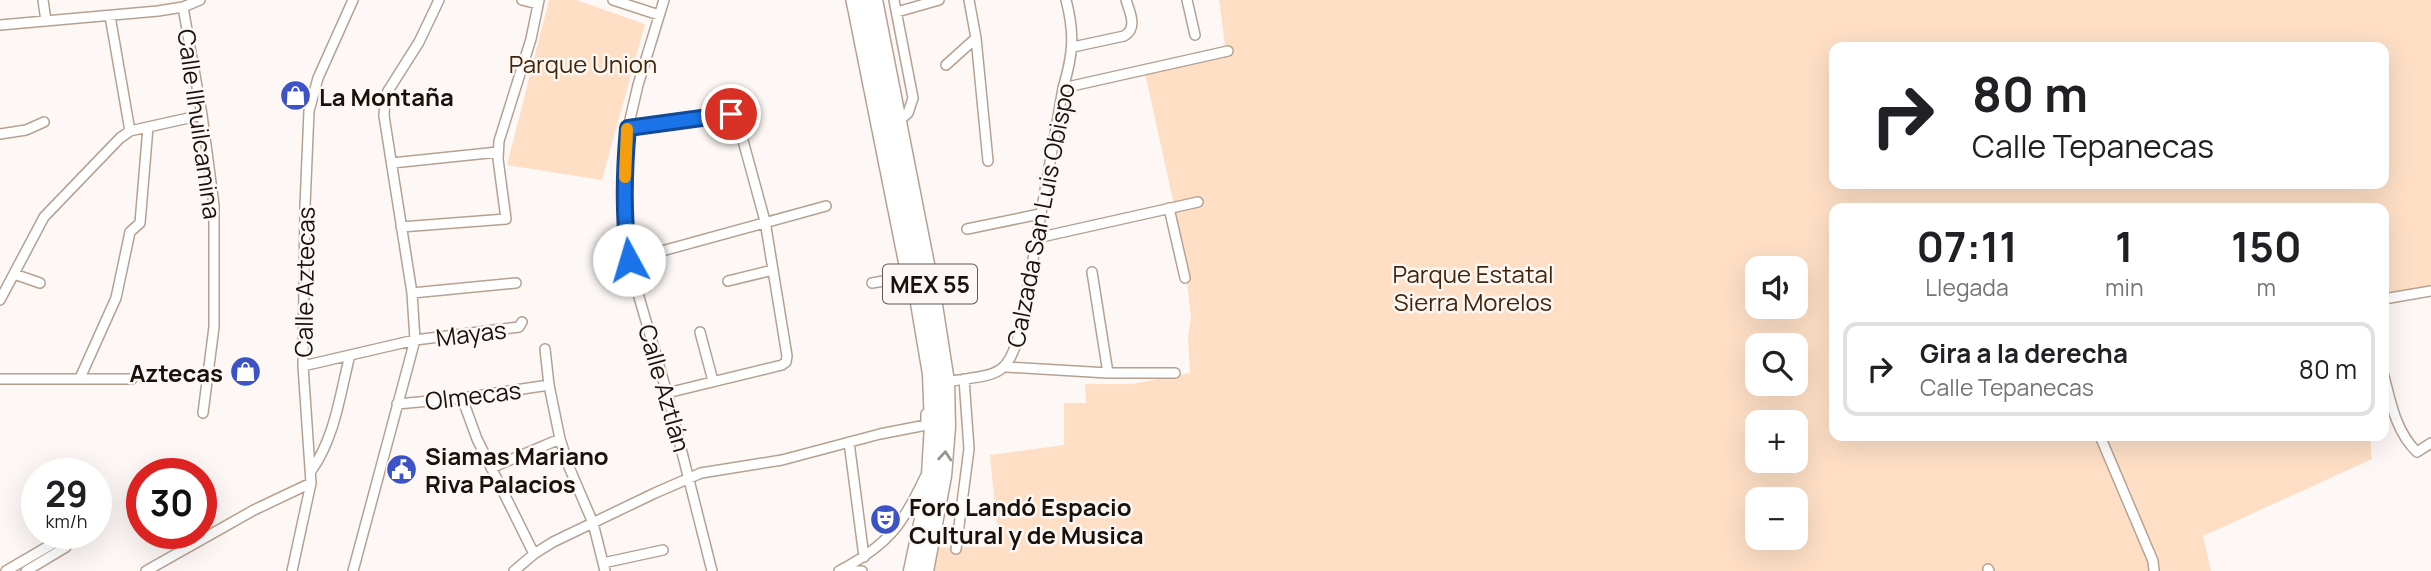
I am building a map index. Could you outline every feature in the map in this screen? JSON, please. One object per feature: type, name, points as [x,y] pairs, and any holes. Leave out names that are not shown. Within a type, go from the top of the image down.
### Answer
[{"type":"highway","name":"MEX 55","points":[[860,0],[931,374],[933,425],[929,491],[912,571]]},
{"type":"highway","name":"MEX 55","points":[[874,0],[934,305],[946,382],[947,427],[943,476],[925,571]]},
{"type":"street","points":[[43,0],[46,21]]},
{"type":"street","points":[[0,26],[183,7],[200,0]]},
{"type":"street","name":"Calle Aztecas","points":[[292,571],[311,483],[303,366],[309,111],[318,78],[354,0]]},
{"type":"street","points":[[353,571],[415,340],[412,293],[384,116],[385,100],[419,42],[439,0]]},
{"type":"street","points":[[401,227],[506,219],[498,152],[539,2],[522,0]]},
{"type":"street","points":[[613,0],[661,7],[674,0]]},
{"type":"street","points":[[514,571],[534,554],[689,477],[714,470],[793,457],[926,425],[923,371],[911,276],[851,0]]},
{"type":"street","points":[[894,0],[913,98],[908,113],[898,122]]},
{"type":"street","points":[[897,12],[939,0]]},
{"type":"street","points":[[969,0],[976,38],[988,161]]},
{"type":"street","name":"Calzada San Luis Obispo","points":[[946,382],[996,372],[1006,367],[1015,351],[1023,322],[1040,214],[1073,47],[1066,0]]},
{"type":"street","points":[[1073,47],[1124,36],[1132,29],[1126,0]]},
{"type":"street","points":[[1187,0],[1195,35]]},
{"type":"street","name":"Calle Ilhuilcamina","points":[[183,7],[214,205],[214,327],[203,414]]},
{"type":"street","name":"Calle Aztlán","points":[[661,7],[628,128],[625,157],[629,260],[667,393],[712,571]]},
{"type":"street","points":[[110,16],[131,131]]},
{"type":"street","points":[[946,65],[976,38]]},
{"type":"street","points":[[1063,88],[1228,51]]},
{"type":"street","points":[[628,128],[731,114],[736,116],[765,221],[773,270],[786,362],[667,393]]},
{"type":"street","points":[[0,300],[50,208],[131,131],[202,115]]},
{"type":"street","points":[[0,134],[26,130],[44,122]]},
{"type":"street","points":[[80,379],[116,298],[130,232],[140,223],[148,127]]},
{"type":"street","points":[[392,163],[498,152]]},
{"type":"street","points":[[1037,238],[1198,202]]},
{"type":"street","points":[[629,260],[826,206]]},
{"type":"street","points":[[1169,208],[1185,278]]},
{"type":"street","points":[[967,229],[1040,214]]},
{"type":"street","points":[[728,281],[773,270]]},
{"type":"street","points":[[1092,272],[1108,373]]},
{"type":"street","points":[[14,274],[40,283]]},
{"type":"street","points":[[872,283],[911,276]]},
{"type":"street","points":[[412,293],[516,283]]},
{"type":"street","points":[[2389,298],[2431,291]]},
{"type":"street","name":"Mayas","points":[[303,366],[415,340],[519,327],[522,322]]},
{"type":"street","points":[[700,332],[713,381]]},
{"type":"street","points":[[545,349],[560,439],[593,523],[604,567],[663,550]]},
{"type":"street","points":[[311,471],[328,441],[349,355]]},
{"type":"street","points":[[1006,367],[1108,373],[1175,373]]},
{"type":"street","points":[[0,379],[132,379]]},
{"type":"street","points":[[956,549],[969,449],[964,379]]},
{"type":"street","name":"Olmecas","points":[[397,404],[549,385]]},
{"type":"street","points":[[2389,393],[2399,427],[2407,442],[2417,452],[2431,443]]},
{"type":"street","points":[[461,398],[491,468],[534,554]]},
{"type":"street","points":[[491,468],[560,439]]},
{"type":"street","points":[[2102,441],[2153,561],[2154,571]]},
{"type":"street","points":[[849,442],[864,557]]},
{"type":"street","points":[[840,571],[890,537],[902,523],[931,466]]},
{"type":"street","points":[[146,571],[254,510],[311,483]]},
{"type":"street","points":[[6,571],[60,540],[66,542],[65,547],[26,571]]},
{"type":"street","points":[[840,571],[862,571]]},
{"type":"green space","name":"Parque Union","points":[[549,0],[576,0],[645,24],[602,180],[507,165]]},
{"type":"green space","name":"Parque Estatal Sierra Morelos","points":[[1219,0],[2431,0],[2431,292],[2389,302],[2389,203],[1829,203],[1829,441],[2370,441],[2372,459],[2203,536],[2211,571],[916,571],[922,548],[999,546],[990,455],[1064,445],[1064,403],[1086,403],[1085,384],[1132,384],[1190,373],[1188,338],[1191,317],[1182,241],[1144,69],[1226,53]]},
{"type":"slow traffic","points":[[625,177],[627,129]]},
{"type":"place","name":"La Montaña","points":[[296,96]]},
{"type":"place","name":"Aztecas","points":[[246,372]]},
{"type":"place","name":"Siamas Mariano Riva Palacios","points":[[402,469]]},
{"type":"place","name":"Foro Landó Espacio Cultural y de Musica","points":[[886,520]]},
{"type":"route","points":[[629,260],[625,157],[628,128],[731,114]]}]
